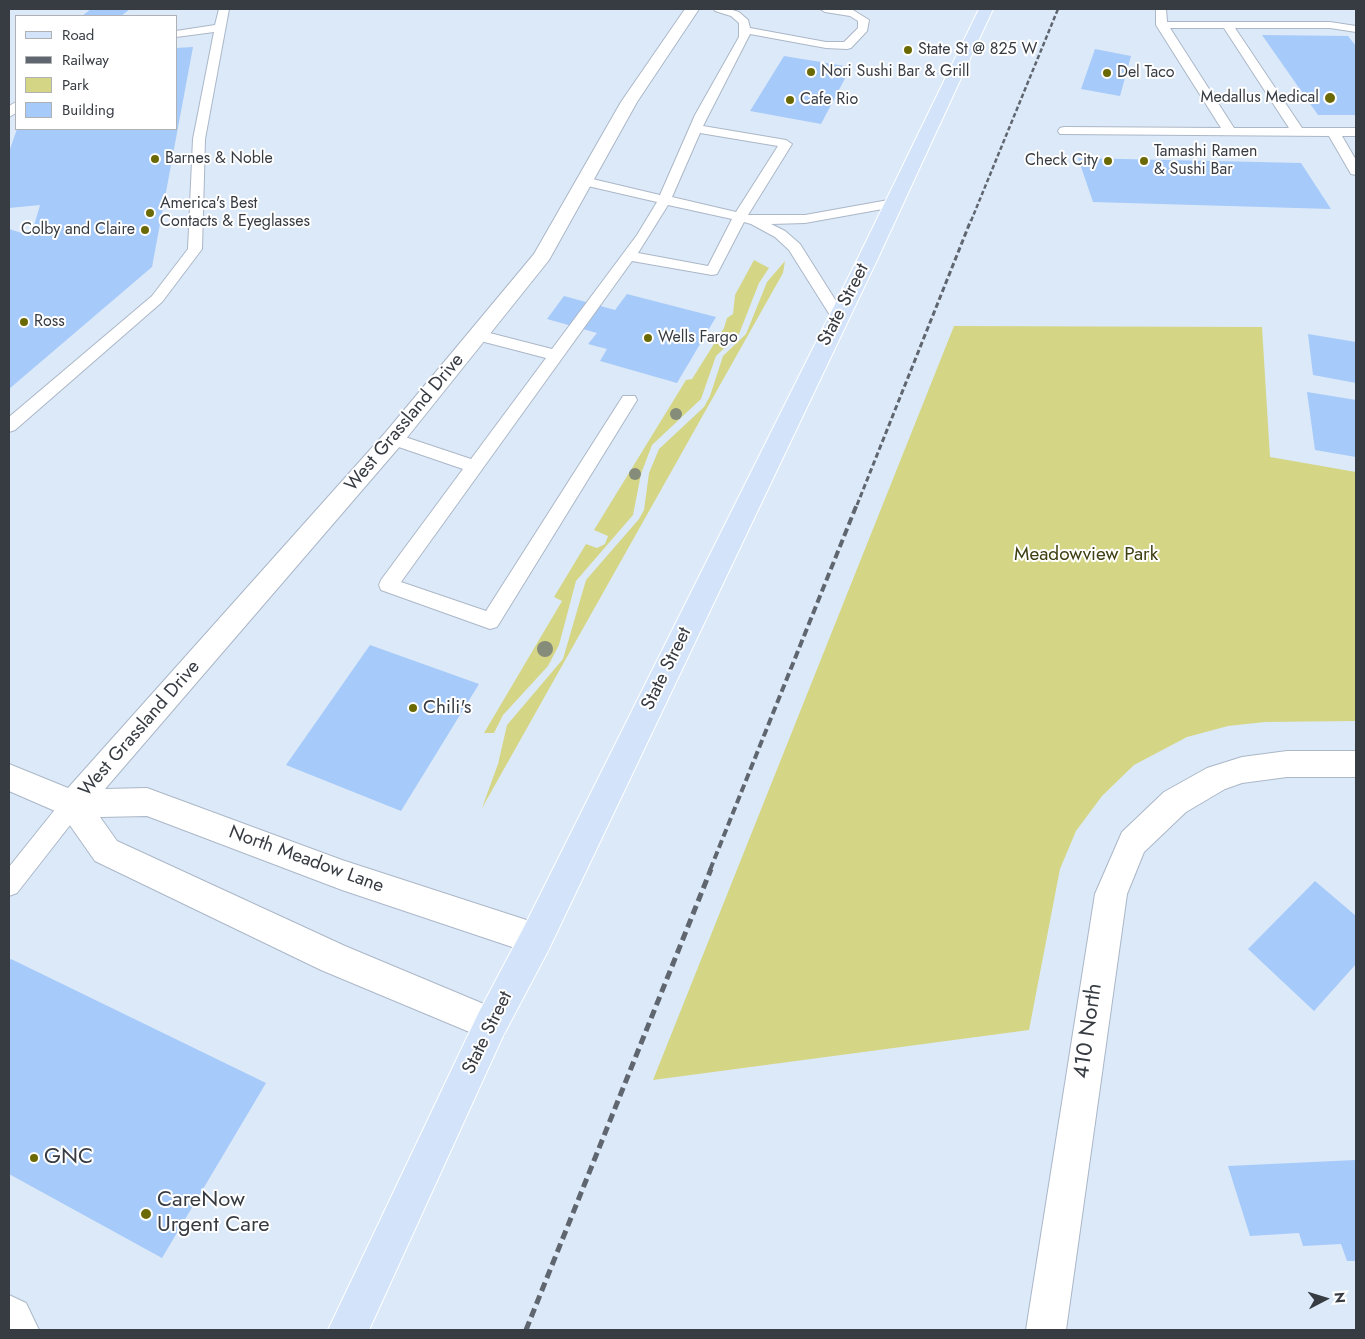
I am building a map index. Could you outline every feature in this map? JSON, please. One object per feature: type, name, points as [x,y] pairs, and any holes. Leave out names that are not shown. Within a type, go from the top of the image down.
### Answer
[{"type":"main road","name":"State Street","points":[[348,1330],[491,1024],[536,939],[894,203],[986,9]]},
{"type":"street","name":"West Grassland Drive","points":[[73,804],[393,439],[542,256],[629,102],[692,9]]},
{"type":"street","name":"410 North","points":[[1046,1330],[1111,894],[1132,842],[1175,802],[1218,778],[1242,770],[1287,764],[1356,764]]},
{"type":"street","name":"North Meadow Lane","points":[[9,777],[73,804],[147,802],[342,875],[536,939]]},
{"type":"street","points":[[73,804],[106,851],[333,958],[491,1024]]},
{"type":"lane","points":[[9,426],[156,299],[196,249],[199,139],[224,9]]},
{"type":"lane","points":[[629,400],[490,621],[388,585],[628,256],[665,198],[695,128],[745,37],[744,22],[735,14],[719,9]]},
{"type":"lane","points":[[825,9],[853,13],[867,9]]},
{"type":"lane","points":[[1161,9],[1162,25],[1230,132]]},
{"type":"lane","points":[[1323,12],[1330,25]]},
{"type":"lane","points":[[745,30],[826,45],[847,46],[863,29],[864,20],[853,13]]},
{"type":"lane","points":[[1162,25],[1330,25],[1356,29]]},
{"type":"lane","points":[[1227,25],[1298,132]]},
{"type":"lane","points":[[178,34],[221,28]]},
{"type":"lane","points":[[628,256],[712,271],[747,219],[786,144],[695,128]]},
{"type":"lane","points":[[1064,131],[1356,132]]},
{"type":"lane","points":[[1333,132],[1356,171]]},
{"type":"lane","points":[[584,181],[665,198],[747,219],[780,234],[795,247],[838,317]]},
{"type":"lane","points":[[747,219],[805,219],[894,203]]},
{"type":"lane","points":[[478,335],[556,355]]},
{"type":"lane","points":[[393,439],[474,466]]},
{"type":"lane","points":[[9,885],[73,804]]},
{"type":"lane","points":[[9,1309],[16,1313],[25,1330]]},
{"type":"green space","points":[[754,260],[769,268],[759,283],[739,334],[716,356],[701,399],[652,445],[641,474],[633,515],[576,581],[559,645],[548,666],[503,715],[494,733],[484,733],[562,601],[554,597],[586,544],[597,548],[605,544],[608,536],[594,530],[686,380],[692,379],[724,328],[727,318],[733,314],[735,295]]},
{"type":"green space","points":[[785,261],[783,273],[482,808],[498,764],[507,725],[563,659],[586,580],[639,519],[644,510],[649,473],[659,449],[704,407],[710,396],[723,356],[746,334],[767,282]]},
{"type":"green space","name":"Meadowview Park","points":[[954,326],[1262,327],[1270,457],[1356,472],[1356,721],[1265,722],[1228,726],[1187,737],[1134,765],[1102,796],[1076,831],[1060,869],[1029,1030],[653,1080]]},
{"type":"building","points":[[91,9],[130,9],[122,15],[83,15]]},
{"type":"building","points":[[1262,35],[1348,36],[1356,46],[1356,115],[1318,115]]},
{"type":"building","points":[[193,47],[178,127],[178,48]]},
{"type":"building","name":"Del Taco","points":[[1095,49],[1131,56],[1120,96],[1081,89]]},
{"type":"building","points":[[784,56],[851,67],[821,124],[750,111]]},
{"type":"building","points":[[17,130],[178,130],[152,267],[9,389],[9,229],[31,236],[40,205],[9,208],[9,152]]},
{"type":"building","points":[[1078,158],[1301,163],[1331,209],[1093,202]]},
{"type":"building","name":"Wells Fargo","points":[[627,294],[716,317],[677,383],[600,361],[607,349],[588,344],[597,333],[547,319],[564,296],[615,310]]},
{"type":"building","points":[[1308,334],[1356,342],[1356,383],[1313,375]]},
{"type":"building","points":[[1307,392],[1356,400],[1356,457],[1315,450]]},
{"type":"building","points":[[370,645],[479,684],[401,811],[286,765]]},
{"type":"building","points":[[1315,881],[1356,916],[1356,964],[1314,1011],[1248,949]]},
{"type":"building","points":[[11,959],[266,1083],[162,1258],[9,1174],[9,961]]},
{"type":"building","points":[[1356,1160],[1356,1261],[1347,1261],[1341,1244],[1303,1246],[1299,1233],[1250,1236],[1228,1166]]},
{"type":"railway","points":[[971,221],[1058,9]]},
{"type":"railway","points":[[857,505],[971,220]]},
{"type":"railway","points":[[710,870],[857,504]]},
{"type":"railway","points":[[526,1330],[711,869]]},
{"type":"place","name":"State St @ 825 W","points":[[908,50]]},
{"type":"place","name":"Nori Sushi Bar & Grill","points":[[811,72]]},
{"type":"place","name":"Del Taco","points":[[1107,73]]},
{"type":"place","name":"Medallus Medical","points":[[1330,98]]},
{"type":"place","name":"Cafe Rio","points":[[790,100]]},
{"type":"place","name":"Barnes & Noble","points":[[155,159]]},
{"type":"place","name":"Check City","points":[[1108,161]]},
{"type":"place","name":"Tamashi Ramen & Sushi Bar","points":[[1144,161]]},
{"type":"place","name":"America's Best Contacts & Eyeglasses","points":[[150,213]]},
{"type":"place","name":"Colby and Claire","points":[[145,230]]},
{"type":"place","name":"Ross","points":[[24,322]]},
{"type":"place","name":"Wells Fargo","points":[[648,338]]},
{"type":"place","name":"Chili's","points":[[413,708]]},
{"type":"place","name":"GNC","points":[[34,1158]]},
{"type":"place","name":"CareNow Urgent Care","points":[[146,1214]]}]
